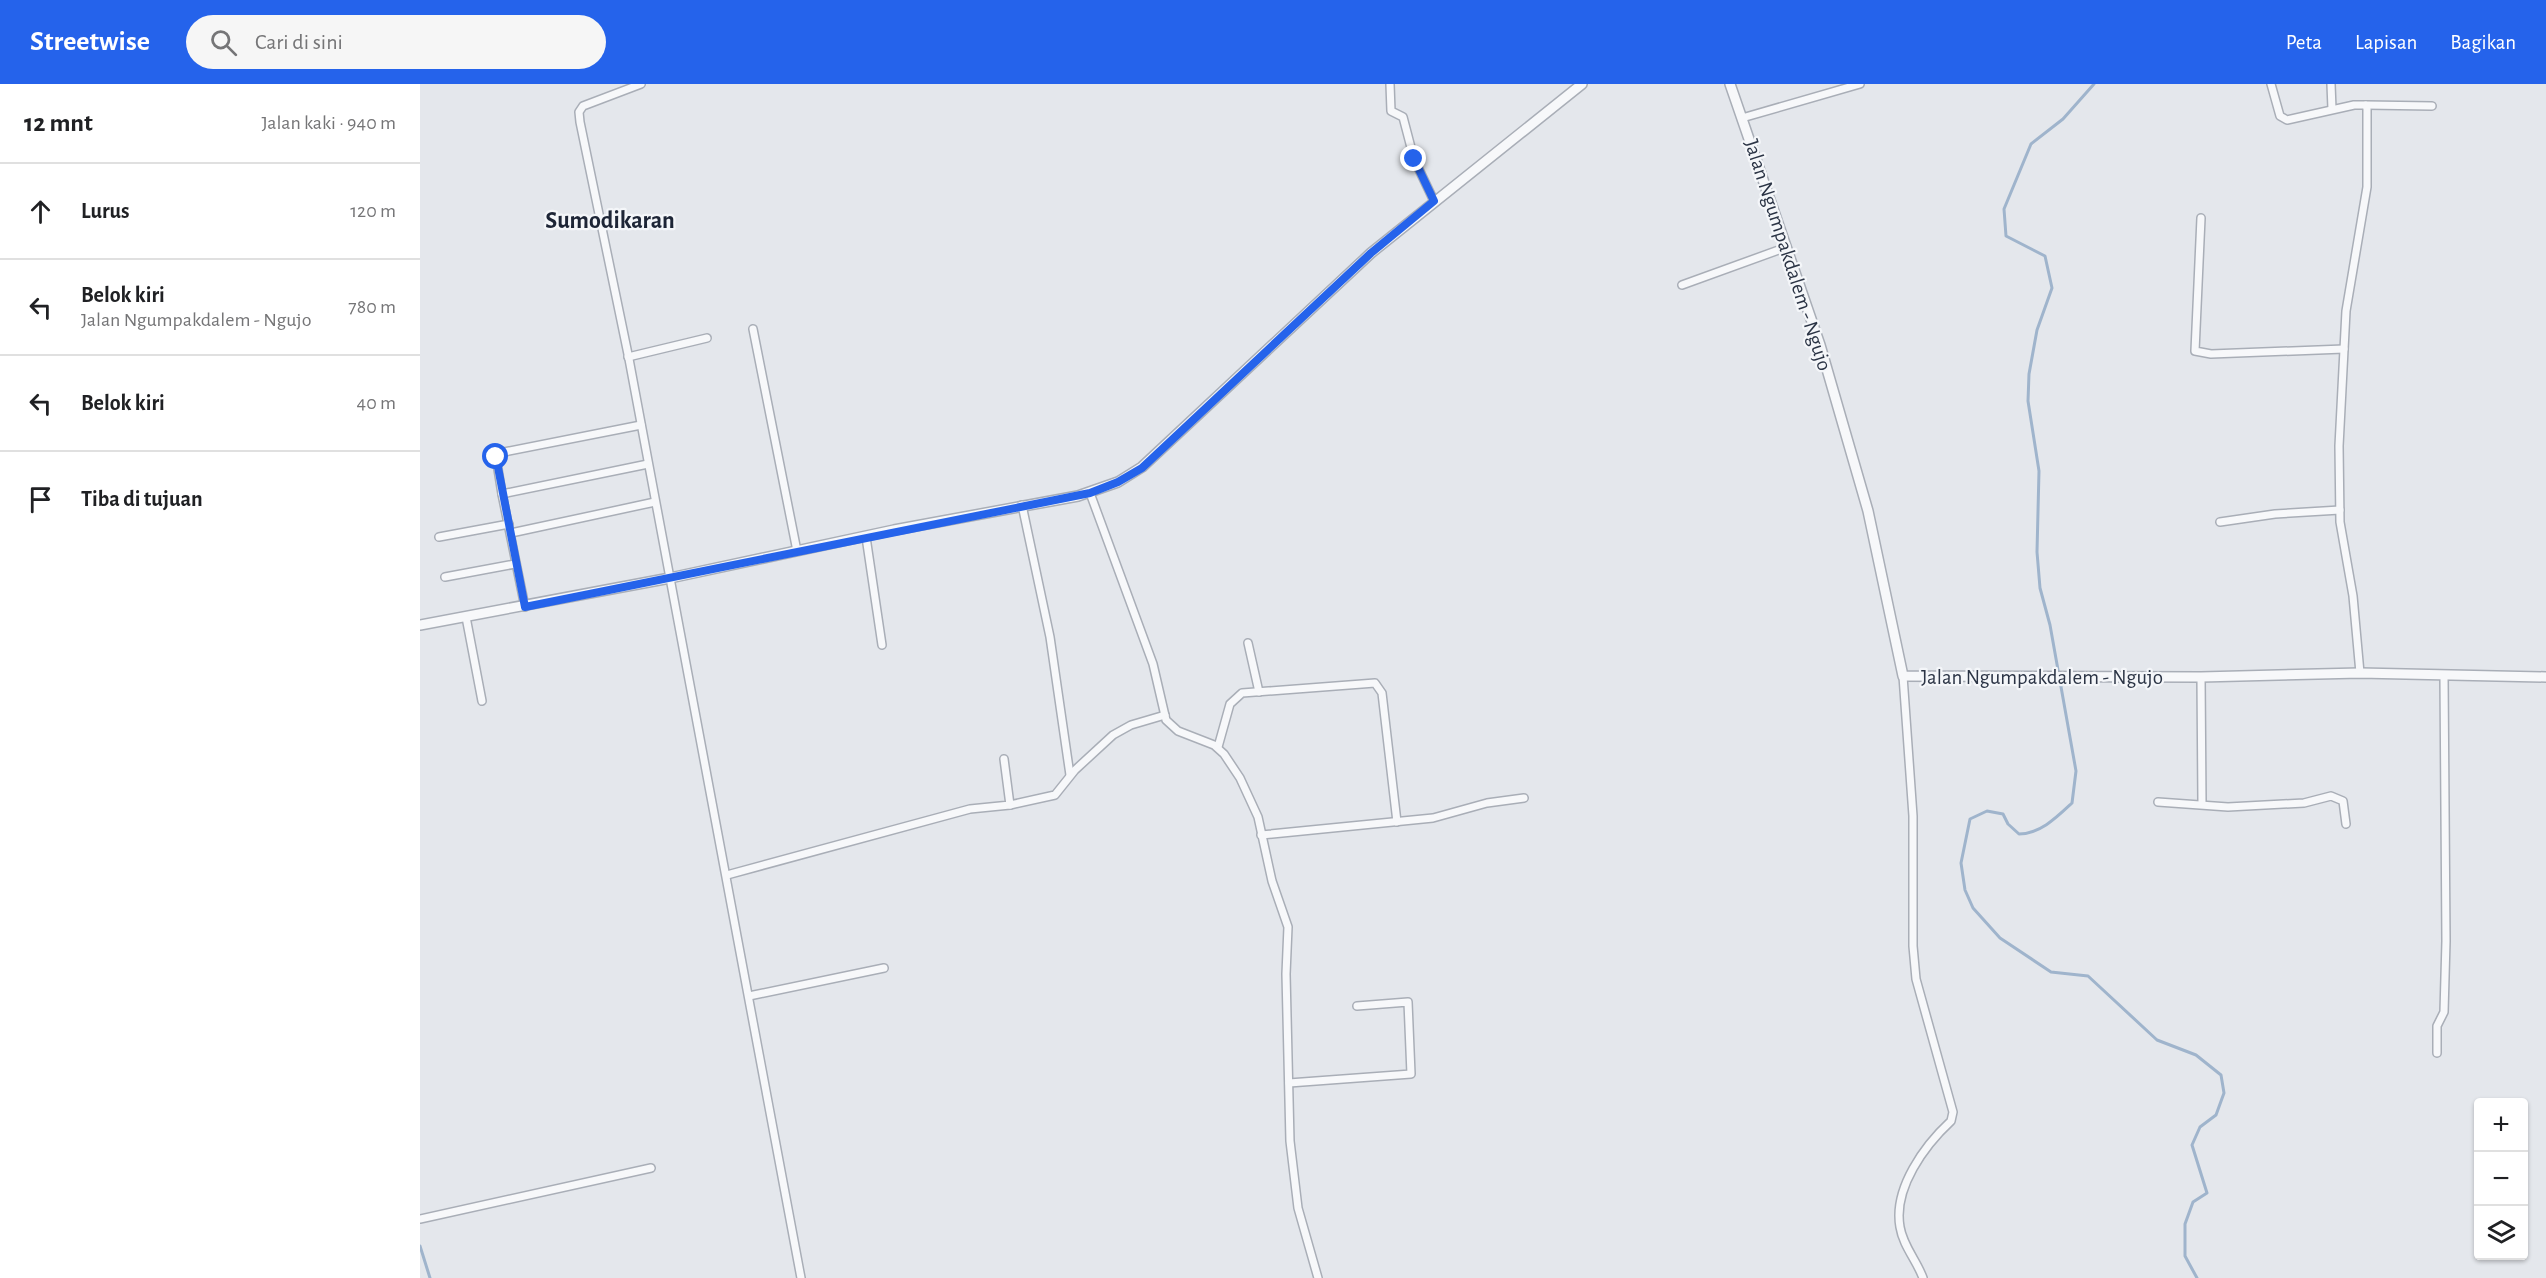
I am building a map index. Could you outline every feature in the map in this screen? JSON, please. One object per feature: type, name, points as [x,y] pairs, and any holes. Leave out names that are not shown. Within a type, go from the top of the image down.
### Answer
[{"type":"street","points":[[641,84],[583,106],[579,112],[727,875],[801,1278]]},
{"type":"street","points":[[1390,84],[1391,111],[1403,117],[1421,177],[1434,201]]},
{"type":"street","name":"Jalan Ngumpakdalem - Ngujo","points":[[1730,84],[1820,345],[1868,511],[1903,676],[2201,677],[2360,673],[2546,677]]},
{"type":"street","points":[[1742,118],[1860,84]]},
{"type":"street","points":[[2271,84],[2283,119],[2291,120],[2332,109],[2366,105],[2432,106]]},
{"type":"street","points":[[2331,84],[2332,109]]},
{"type":"street","points":[[420,625],[525,607],[1090,493],[1118,482],[1142,468],[1371,253],[1580,85]]},
{"type":"street","points":[[2360,673],[2354,596],[2343,548],[2339,446],[2346,311],[2367,187],[2366,105]]},
{"type":"street","points":[[2201,218],[2195,351],[2211,354],[2344,349]]},
{"type":"street","points":[[1682,285],[1787,247]]},
{"type":"street","points":[[753,329],[797,551]]},
{"type":"street","points":[[628,357],[707,338]]},
{"type":"street","points":[[525,607],[496,457],[499,453],[641,425]]},
{"type":"street","points":[[502,494],[648,464]]},
{"type":"street","points":[[1090,493],[1153,664],[1169,725],[1218,747],[1240,778],[1255,806],[1272,881],[1288,927],[1286,974],[1290,1141],[1298,1208],[1318,1278]]},
{"type":"street","points":[[511,533],[655,501]]},
{"type":"street","points":[[1022,505],[1050,637],[1070,776]]},
{"type":"street","points":[[2220,522],[2275,514],[2340,510]]},
{"type":"street","points":[[439,537],[509,524]]},
{"type":"street","points":[[866,537],[882,645]]},
{"type":"street","points":[[445,576],[515,564]]},
{"type":"street","points":[[466,616],[482,701]]},
{"type":"street","points":[[1248,643],[1258,692]]},
{"type":"street","points":[[1903,676],[1912,816],[1913,946],[1916,979],[1953,1112],[1951,1121],[1940,1130],[1922,1152],[1912,1171],[1901,1204],[1900,1227],[1923,1278]]},
{"type":"street","points":[[2438,1053],[2437,1026],[2444,1012],[2446,941],[2444,676]]},
{"type":"street","points":[[2201,677],[2202,803]]},
{"type":"street","points":[[1218,747],[1234,697],[1258,692],[1367,683],[1380,686],[1397,822]]},
{"type":"street","points":[[727,875],[963,811],[1010,805],[1055,795],[1070,776],[1123,729],[1165,715]]},
{"type":"street","points":[[1004,759],[1010,805]]},
{"type":"street","points":[[2158,802],[2202,803],[2228,807],[2304,803],[2331,796],[2343,801],[2346,824]]},
{"type":"street","points":[[1261,835],[1433,818],[1486,803],[1524,798]]},
{"type":"street","points":[[749,996],[884,968]]},
{"type":"street","points":[[1289,1083],[1411,1074],[1408,1002],[1357,1006]]},
{"type":"street","points":[[420,1219],[651,1168]]},
{"type":"waterway","points":[[2094,84],[2063,119],[2031,144],[2004,209],[2006,236],[2045,256],[2052,288],[2037,330],[2029,374],[2028,401],[2039,471],[2037,552],[2040,588],[2050,625],[2076,771],[2072,803],[2048,824],[2027,833],[2019,834],[2008,824],[2003,814],[1987,811],[1970,819],[1961,863],[1965,890],[1973,908],[2000,938],[2051,972],[2088,976],[2157,1040],[2196,1055],[2221,1075],[2224,1093],[2216,1115],[2200,1127],[2192,1145],[2207,1193],[2193,1202],[2185,1224],[2185,1256],[2197,1278]]},
{"type":"waterway","points":[[420,1246],[430,1278]]},
{"type":"district","name":"Sumodikaran","points":[[610,221]]},
{"type":"route","points":[[496,457],[525,607],[894,530],[1090,493],[1118,482],[1142,468],[1371,253],[1434,201],[1414,159]]}]
